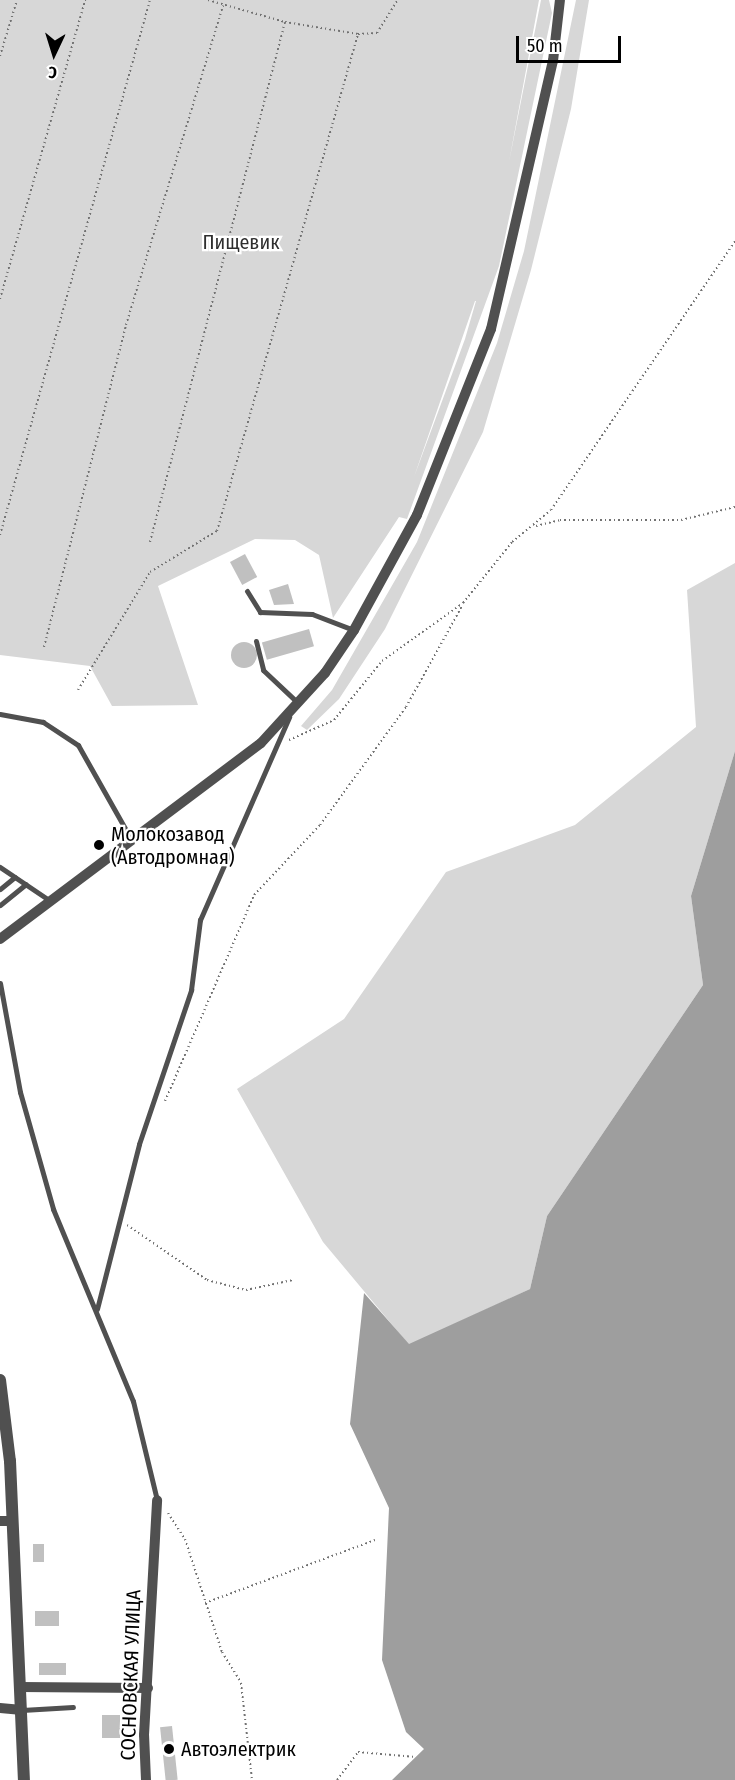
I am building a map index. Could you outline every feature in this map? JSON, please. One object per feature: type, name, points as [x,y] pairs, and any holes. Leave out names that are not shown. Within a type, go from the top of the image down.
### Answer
[{"type":"street","points":[[0,939],[49,900],[228,769],[291,713],[354,630],[417,515],[492,329],[553,61],[560,0]]},
{"type":"street","points":[[0,1380],[6,1521],[22,1710],[24,1780]]},
{"type":"street","name":"СОСНОВСКАЯ УЛИЦА","points":[[146,1780],[157,1500]]},
{"type":"street","points":[[20,1687],[148,1688]]},
{"type":"street","points":[[0,1708],[22,1710]]},
{"type":"lane","points":[[247,591],[260,612],[312,614],[354,630]]},
{"type":"lane","points":[[256,641],[263,670],[299,704]]},
{"type":"lane","points":[[97,1309],[117,1219],[191,990],[200,920],[291,713]]},
{"type":"lane","points":[[0,714],[43,722],[78,745],[131,839]]},
{"type":"lane","points":[[0,867],[49,900]]},
{"type":"lane","points":[[0,889],[15,877]]},
{"type":"lane","points":[[0,905],[26,884]]},
{"type":"lane","points":[[0,983],[20,1092],[53,1209],[97,1309],[133,1401],[157,1500]]},
{"type":"lane","points":[[22,1710],[73,1707]]},
{"type":"path","points":[[0,56],[17,0]]},
{"type":"path","points":[[0,299],[86,0]]},
{"type":"path","points":[[0,536],[150,0]]},
{"type":"path","points":[[208,0],[285,22],[358,34],[377,33],[398,0]]},
{"type":"path","points":[[44,647],[126,325],[223,5]]},
{"type":"path","points":[[150,542],[285,22]]},
{"type":"path","points":[[78,690],[150,572],[217,531],[358,34]]},
{"type":"path","points":[[160,1109],[254,895],[320,825],[406,706],[463,603],[512,542],[535,526],[669,344],[735,241]]},
{"type":"path","points":[[535,526],[560,520],[681,520],[735,507]]},
{"type":"path","points":[[276,744],[334,720],[382,661],[463,603]]},
{"type":"path","points":[[117,1219],[207,1280],[246,1290],[292,1280]]},
{"type":"path","points":[[157,1500],[185,1539],[222,1652],[241,1683],[252,1780]]},
{"type":"path","points":[[205,1603],[378,1539]]},
{"type":"path","points":[[337,1780],[358,1752],[416,1757]]},
{"type":"green space","name":"Пищевик","points":[[0,0],[539,0],[509,162],[541,0],[549,0],[552,13],[499,266],[407,519],[399,517],[333,618],[319,555],[295,540],[255,539],[158,586],[198,705],[112,706],[90,666],[0,655]],"holes":[[[476,301],[465,339],[414,477]]]},
{"type":"green space","points":[[576,0],[589,0],[571,109],[531,270],[483,432],[385,629],[339,699],[307,730],[301,726],[332,690],[417,542],[497,343],[524,251]]},
{"type":"green space","points":[[735,563],[735,751],[691,896],[703,985],[547,1216],[530,1289],[409,1345],[323,1242],[237,1089],[344,1019],[446,872],[575,825],[696,727],[687,590]]},
{"type":"shaded area","points":[[735,751],[735,1780],[392,1780],[424,1749],[406,1732],[382,1660],[389,1508],[350,1424],[364,1293],[409,1344],[530,1289],[547,1216],[703,985],[691,896]]},
{"type":"building","points":[[245,554],[257,577],[242,585],[230,562]]},
{"type":"building","points":[[288,584],[294,604],[274,605],[269,590]]},
{"type":"building","points":[[309,629],[314,646],[267,660],[262,643]]},
{"type":"building","points":[[244,642],[253,646],[257,655],[253,664],[244,668],[235,664],[231,655],[235,646]]},
{"type":"building","points":[[33,1544],[44,1544],[44,1562],[33,1562]]},
{"type":"building","points":[[35,1611],[59,1611],[59,1626],[35,1626]]},
{"type":"building","points":[[39,1663],[66,1663],[66,1675],[39,1675]]},
{"type":"building","points":[[102,1715],[120,1715],[120,1738],[102,1738]]},
{"type":"building","points":[[172,1726],[178,1780],[166,1780],[160,1727]]},
{"type":"place","name":"Молокозавод (Автодромная)","points":[[99,845]]},
{"type":"place","name":"Автоэлектрик","points":[[169,1749]]}]
